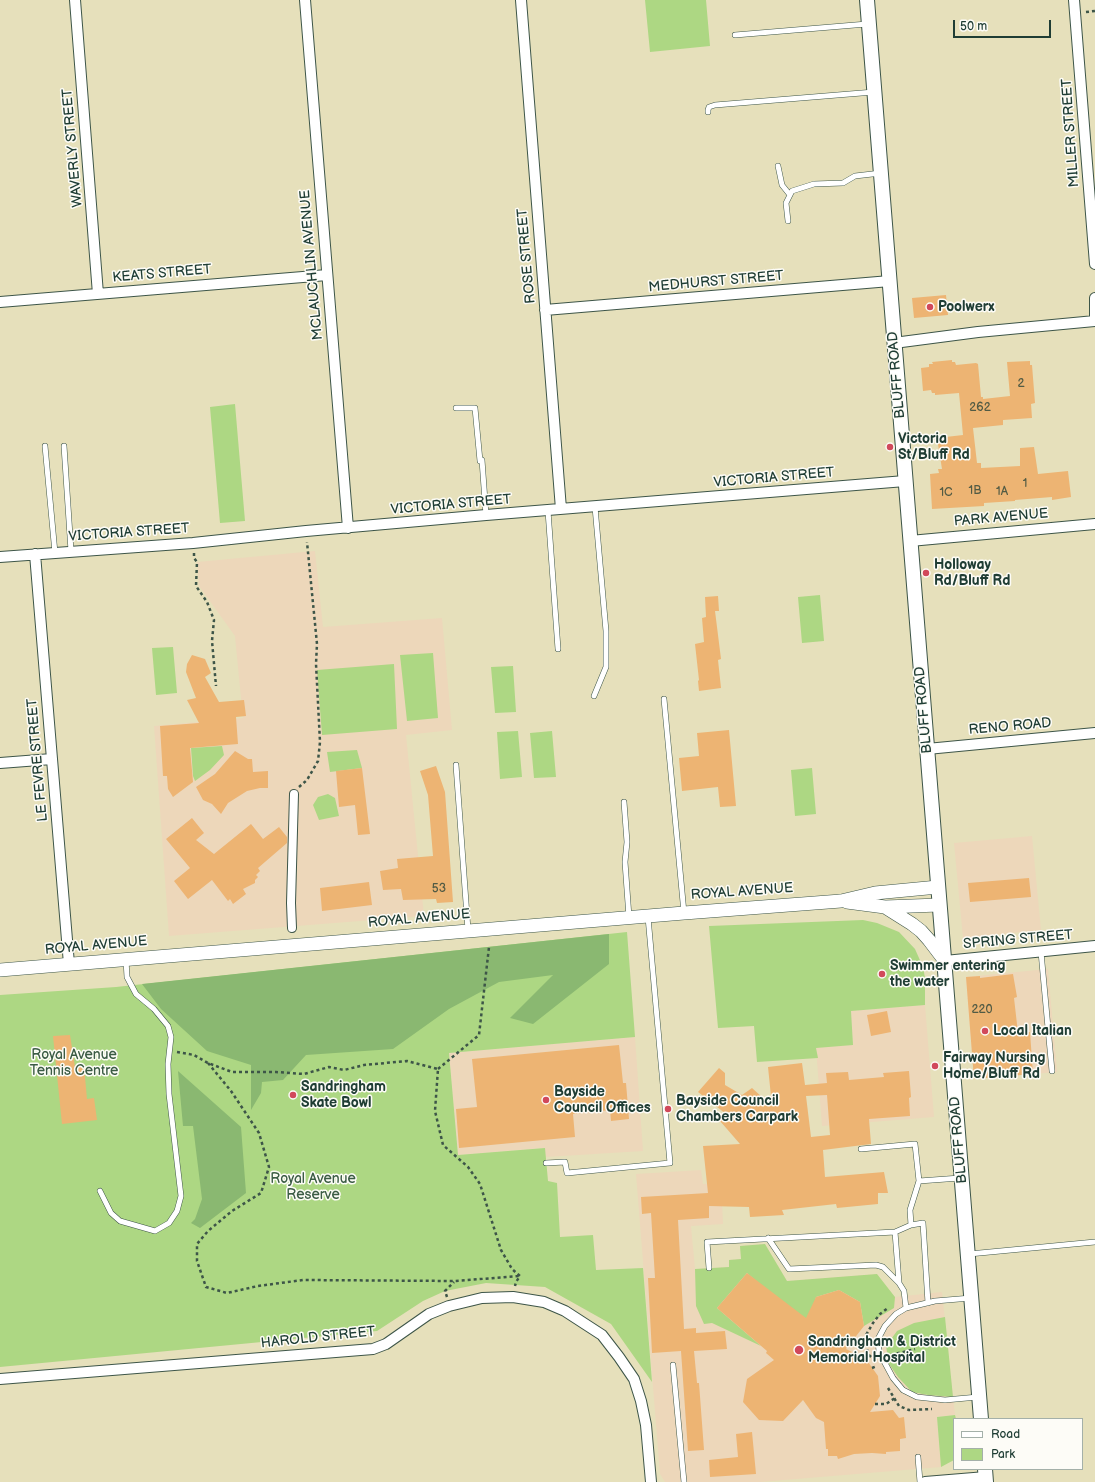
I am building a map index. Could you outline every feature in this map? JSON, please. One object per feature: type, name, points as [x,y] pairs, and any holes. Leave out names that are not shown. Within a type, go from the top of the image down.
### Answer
[{"type":"main road","name":"BLUFF ROAD","points":[[867,0],[981,1418]]},
{"type":"street","name":"WAVERLY STREET","points":[[75,0],[98,294]]},
{"type":"street","name":"MCLAUCHLIN AVENUE","points":[[305,0],[348,528]]},
{"type":"street","name":"ROSE STREET","points":[[520,0],[561,509]]},
{"type":"street","name":"MILLER STREET","points":[[1074,0],[1095,264]]},
{"type":"street","name":"KEATS STREET","points":[[0,302],[327,275]]},
{"type":"street","name":"MEDHURST STREET","points":[[545,310],[890,282]]},
{"type":"street","points":[[894,343],[978,332],[1095,321],[1095,298]]},
{"type":"street","name":"VICTORIA STREET","points":[[0,557],[193,543],[486,515],[905,481]]},
{"type":"street","name":"PARK AVENUE","points":[[910,541],[1095,524]]},
{"type":"street","name":"LE FEVRE STREET","points":[[35,554],[69,964]]},
{"type":"street","name":"RENO ROAD","points":[[927,749],[1095,733]]},
{"type":"street","points":[[0,763],[52,758]]},
{"type":"street","points":[[292,928],[291,903],[294,794]]},
{"type":"street","name":"ROYAL AVENUE","points":[[0,970],[629,917],[841,901],[876,893],[938,887]]},
{"type":"street","name":"ROYAL AVENUE","points":[[841,901],[885,907],[939,905]]},
{"type":"street","points":[[885,907],[921,931],[944,961]]},
{"type":"street","name":"SPRING STREET","points":[[944,961],[1095,946]]},
{"type":"street","name":"HAROLD STREET","points":[[0,1379],[373,1349],[386,1344],[429,1314],[449,1306],[482,1298],[512,1297],[544,1302],[565,1311],[602,1335],[634,1379],[646,1424],[651,1482]]},
{"type":"street","points":[[925,1482],[986,1476]]},
{"type":"lane","points":[[735,35],[869,24]]},
{"type":"lane","points":[[708,112],[708,110],[714,105],[875,92]]},
{"type":"lane","points":[[778,166],[782,185],[790,195]]},
{"type":"lane","points":[[788,221],[786,203],[792,191],[814,184],[844,183],[855,176],[881,173]]},
{"type":"lane","points":[[456,408],[474,408],[480,461],[482,460],[486,515]]},
{"type":"lane","points":[[46,446],[55,552]]},
{"type":"lane","points":[[64,446],[70,551]]},
{"type":"lane","points":[[594,696],[606,667],[606,631],[595,507]]},
{"type":"lane","points":[[548,511],[558,649]]},
{"type":"lane","points":[[664,699],[684,913]]},
{"type":"lane","points":[[456,765],[468,931]]},
{"type":"lane","points":[[624,802],[627,842],[626,862],[629,917]]},
{"type":"lane","points":[[546,1164],[565,1162],[567,1172],[670,1163],[648,916]]},
{"type":"lane","points":[[1041,952],[1052,1071]]},
{"type":"lane","points":[[100,1191],[111,1213],[120,1221],[154,1231],[169,1223],[177,1211],[181,1196],[169,1094],[168,1064],[171,1037],[168,1026],[154,1009],[136,994],[127,977],[125,959]]},
{"type":"lane","points":[[861,1149],[915,1144],[919,1181],[910,1210],[911,1225]]},
{"type":"lane","points":[[919,1181],[962,1178]]},
{"type":"lane","points":[[709,1268],[707,1242],[895,1232],[911,1225],[923,1222],[928,1303]]},
{"type":"lane","points":[[895,1232],[899,1283]]},
{"type":"lane","points":[[768,1238],[789,1269],[876,1265],[883,1267],[899,1283],[904,1291],[906,1308]]},
{"type":"lane","points":[[968,1254],[1095,1242]]},
{"type":"lane","points":[[971,1298],[928,1303],[906,1308],[896,1314],[885,1326],[878,1339],[879,1352],[893,1378],[903,1390],[917,1398],[945,1400],[979,1397]]},
{"type":"lane","points":[[673,1365],[684,1482]]},
{"type":"lane","points":[[918,1457],[920,1482]]},
{"type":"path","points":[[294,794],[295,790],[307,780],[318,762],[320,742],[316,664],[317,644],[306,531]]},
{"type":"path","points":[[193,543],[194,558],[197,562],[196,586],[208,602],[214,620],[212,641],[216,686]]},
{"type":"path","points":[[489,947],[479,1035],[438,1069],[435,1111],[443,1145],[468,1167],[480,1184],[501,1250],[512,1269],[520,1276]]},
{"type":"path","points":[[169,1051],[194,1055],[208,1063],[232,1072],[276,1072],[304,1074],[329,1067],[344,1070],[364,1065],[407,1061],[438,1069]]},
{"type":"path","points":[[208,1063],[231,1091],[259,1133],[269,1167],[261,1193],[232,1211],[197,1244],[197,1262],[206,1287],[227,1293],[258,1286],[303,1280],[455,1281],[520,1276]]},
{"type":"path","points":[[512,1297],[516,1282],[520,1276]]},
{"type":"path","points":[[449,1306],[445,1291],[455,1281]]},
{"type":"path","points":[[881,1358],[915,1349]]},
{"type":"path","points":[[872,1368],[876,1366]]},
{"type":"path","points":[[875,1404],[886,1404],[894,1399],[903,1390]]},
{"type":"shaded area","points":[[315,551],[323,627],[442,618],[452,730],[406,735],[424,916],[169,936],[154,726],[243,718],[235,636],[199,586],[197,562]]},
{"type":"shaded area","points":[[1032,836],[1041,930],[963,938],[954,843]]},
{"type":"shaded area","points":[[1048,969],[1057,1072],[974,1079],[966,977]]},
{"type":"shaded area","points":[[925,1005],[934,1117],[822,1126],[816,1048],[853,1044],[850,1011]]},
{"type":"shaded area","name":"Bayside Council Offices","points":[[635,1037],[643,1151],[546,1157],[544,1148],[458,1155],[449,1053]]},
{"type":"shaded area","name":"Sandringham & District Memorial Hospital","points":[[701,1170],[703,1184],[721,1183],[723,1224],[691,1226],[695,1269],[729,1267],[729,1260],[741,1259],[740,1246],[765,1244],[787,1281],[877,1274],[895,1297],[942,1292],[955,1415],[937,1417],[941,1467],[760,1482],[665,1482],[660,1474],[636,1174]]},
{"type":"green space","points":[[645,0],[706,0],[710,46],[650,52]]},
{"type":"green space","points":[[235,404],[245,521],[220,523],[210,407]]},
{"type":"green space","points":[[820,595],[824,641],[802,643],[798,597]]},
{"type":"green space","points":[[173,647],[177,693],[156,695],[152,648]]},
{"type":"green space","points":[[433,653],[438,718],[407,721],[400,655]]},
{"type":"green space","points":[[394,664],[397,729],[322,735],[317,670]]},
{"type":"green space","points":[[513,666],[516,712],[495,713],[491,667]]},
{"type":"green space","points":[[518,731],[522,777],[500,779],[497,732]]},
{"type":"green space","points":[[552,731],[556,777],[534,778],[530,733]]},
{"type":"green space","points":[[222,746],[224,755],[210,770],[195,781],[193,776],[191,748]]},
{"type":"green space","points":[[357,750],[362,768],[330,772],[327,752]]},
{"type":"green space","points":[[812,768],[816,814],[795,816],[791,770]]},
{"type":"green space","points":[[328,794],[335,798],[339,816],[319,820],[313,805],[318,797]]},
{"type":"green space","points":[[863,920],[877,923],[899,932],[915,949],[923,967],[925,978],[925,1005],[851,1011],[853,1045],[816,1048],[818,1058],[757,1062],[754,1026],[718,1028],[709,926]]},
{"type":"green space","name":"Royal Avenue Reserve","points":[[627,932],[635,1037],[449,1053],[458,1155],[545,1148],[548,1181],[557,1183],[560,1237],[593,1235],[596,1270],[643,1268],[652,1382],[611,1324],[545,1287],[486,1283],[445,1291],[423,1301],[377,1331],[0,1367],[0,995],[116,987]]},
{"type":"green space","points":[[609,934],[609,964],[533,1024],[510,1018],[553,975],[499,982],[449,1009],[393,1049],[306,1055],[283,1080],[262,1082],[261,1093],[251,1110],[251,1065],[207,1051],[161,1009],[142,984]]},
{"type":"green space","points":[[178,1071],[241,1127],[246,1193],[200,1228],[191,1223],[195,1219],[202,1199],[193,1126],[183,1126]]},
{"type":"green space","points":[[765,1244],[787,1281],[877,1274],[895,1297],[894,1308],[864,1326],[860,1302],[839,1290],[816,1297],[810,1327],[747,1273],[717,1308],[761,1346],[712,1323],[704,1324],[696,1306],[695,1269],[729,1267],[729,1260],[741,1259],[740,1246]]},
{"type":"green space","points":[[945,1317],[953,1397],[912,1392],[898,1377],[889,1364],[886,1346],[897,1331],[914,1323]]},
{"type":"green space","points":[[955,1415],[956,1418],[953,1418],[953,1461],[941,1467],[937,1417]]},
{"type":"building","name":"Poolwerx","points":[[946,295],[948,315],[914,318],[912,298]]},
{"type":"building","points":[[952,360],[952,362],[955,362],[956,365],[978,364],[981,397],[983,397],[983,399],[1010,396],[1007,362],[1030,361],[1030,365],[1032,365],[1035,403],[1031,404],[1032,418],[1003,420],[1003,425],[973,428],[977,463],[981,463],[981,468],[1020,466],[1020,448],[1034,447],[1038,474],[1068,471],[1071,497],[1052,500],[1052,497],[1015,500],[984,503],[984,506],[932,509],[930,474],[939,473],[938,469],[942,469],[937,438],[963,435],[959,393],[935,395],[935,393],[932,393],[931,390],[923,391],[921,368],[929,367],[929,364],[933,364],[932,362]]},
{"type":"building","points":[[718,596],[719,611],[715,611],[721,659],[718,660],[721,688],[699,691],[695,644],[704,642],[702,618],[706,617],[705,597]]},
{"type":"building","points":[[192,655],[205,659],[211,673],[205,677],[219,702],[244,700],[246,716],[236,717],[238,744],[190,748],[193,782],[173,797],[168,789],[167,776],[163,776],[160,726],[199,723],[187,700],[196,698],[186,672],[187,664]]},
{"type":"building","points":[[729,730],[736,806],[720,807],[718,787],[682,791],[679,758],[699,756],[697,733]]},
{"type":"building","points":[[235,751],[248,759],[252,759],[253,772],[268,771],[268,788],[247,791],[228,803],[221,814],[212,804],[203,800],[196,787],[215,774]]},
{"type":"building","points":[[436,766],[445,792],[453,902],[437,903],[436,899],[403,900],[401,889],[383,890],[380,871],[398,868],[397,859],[433,856],[428,795],[420,771]]},
{"type":"building","points":[[362,768],[370,834],[358,835],[355,805],[339,807],[336,771]]},
{"type":"building","points":[[192,818],[204,833],[196,840],[214,854],[251,824],[263,839],[279,827],[287,837],[287,843],[258,868],[260,871],[256,875],[258,877],[255,880],[255,883],[243,889],[246,894],[233,904],[230,899],[228,901],[212,880],[188,899],[174,881],[190,868],[166,839]]},
{"type":"building","points":[[1029,878],[1031,897],[970,902],[968,883]]},
{"type":"building","points":[[369,882],[372,905],[322,911],[320,888]]},
{"type":"building","points":[[1013,974],[1017,997],[1014,998],[1018,1033],[1030,1032],[1033,1074],[974,1079],[966,977],[980,976],[980,978]]},
{"type":"building","points":[[887,1011],[891,1032],[871,1036],[867,1015]]},
{"type":"building","points":[[70,1035],[75,1067],[84,1066],[87,1099],[94,1098],[97,1120],[62,1124],[53,1036]]},
{"type":"building","name":"Bayside Council Offices","points":[[619,1045],[623,1083],[626,1083],[629,1119],[611,1121],[610,1110],[573,1114],[575,1137],[459,1148],[456,1109],[477,1107],[472,1059]]},
{"type":"building","points":[[802,1063],[805,1085],[827,1083],[826,1073],[848,1072],[849,1080],[884,1077],[883,1073],[909,1071],[911,1097],[909,1098],[910,1116],[869,1119],[871,1144],[823,1150],[825,1177],[884,1172],[888,1193],[878,1193],[878,1204],[837,1208],[836,1204],[782,1210],[784,1215],[750,1217],[749,1207],[709,1206],[709,1218],[678,1220],[684,1329],[696,1328],[696,1333],[725,1331],[727,1349],[694,1351],[697,1383],[699,1383],[704,1450],[688,1451],[681,1351],[652,1353],[648,1278],[655,1278],[651,1213],[642,1214],[641,1197],[708,1193],[703,1146],[740,1144],[720,1121],[726,1114],[698,1092],[719,1068],[725,1073],[725,1085],[742,1095],[752,1088],[772,1106],[768,1067]],"holes":[[[827,1095],[830,1135],[811,1137],[806,1096]]]},
{"type":"building","points":[[747,1273],[806,1318],[816,1297],[839,1290],[860,1302],[864,1326],[846,1349],[866,1359],[878,1376],[880,1396],[870,1412],[893,1410],[899,1418],[904,1417],[906,1438],[900,1439],[900,1451],[886,1452],[886,1454],[854,1454],[838,1459],[837,1456],[828,1456],[824,1422],[816,1418],[803,1400],[783,1421],[759,1420],[743,1402],[747,1379],[774,1360],[766,1353],[767,1351],[717,1308]]},
{"type":"building","points":[[752,1432],[756,1474],[710,1477],[709,1460],[738,1457],[736,1434]]},
{"type":"place","name":"Poolwerx","points":[[930,307]]},
{"type":"place","name":"Victoria St/Bluff Rd","points":[[890,447]]},
{"type":"place","name":"Holloway Rd/Bluff Rd","points":[[926,573]]},
{"type":"place","name":"Swimmer entering the water","points":[[882,974]]},
{"type":"place","name":"Local Italian","points":[[985,1031]]},
{"type":"place","name":"Fairway Nursing Home/Bluff Rd","points":[[935,1066]]},
{"type":"place","name":"Sandringham Skate Bowl","points":[[293,1095]]},
{"type":"place","name":"Bayside Council Offices","points":[[546,1100]]},
{"type":"place","name":"Bayside Council Chambers Carpark","points":[[668,1109]]},
{"type":"place","name":"Sandringham & District Memorial Hospital","points":[[799,1350]]},
{"type":"park label","name":"Royal Avenue Tennis Centre","points":[[74,1064]]}]
